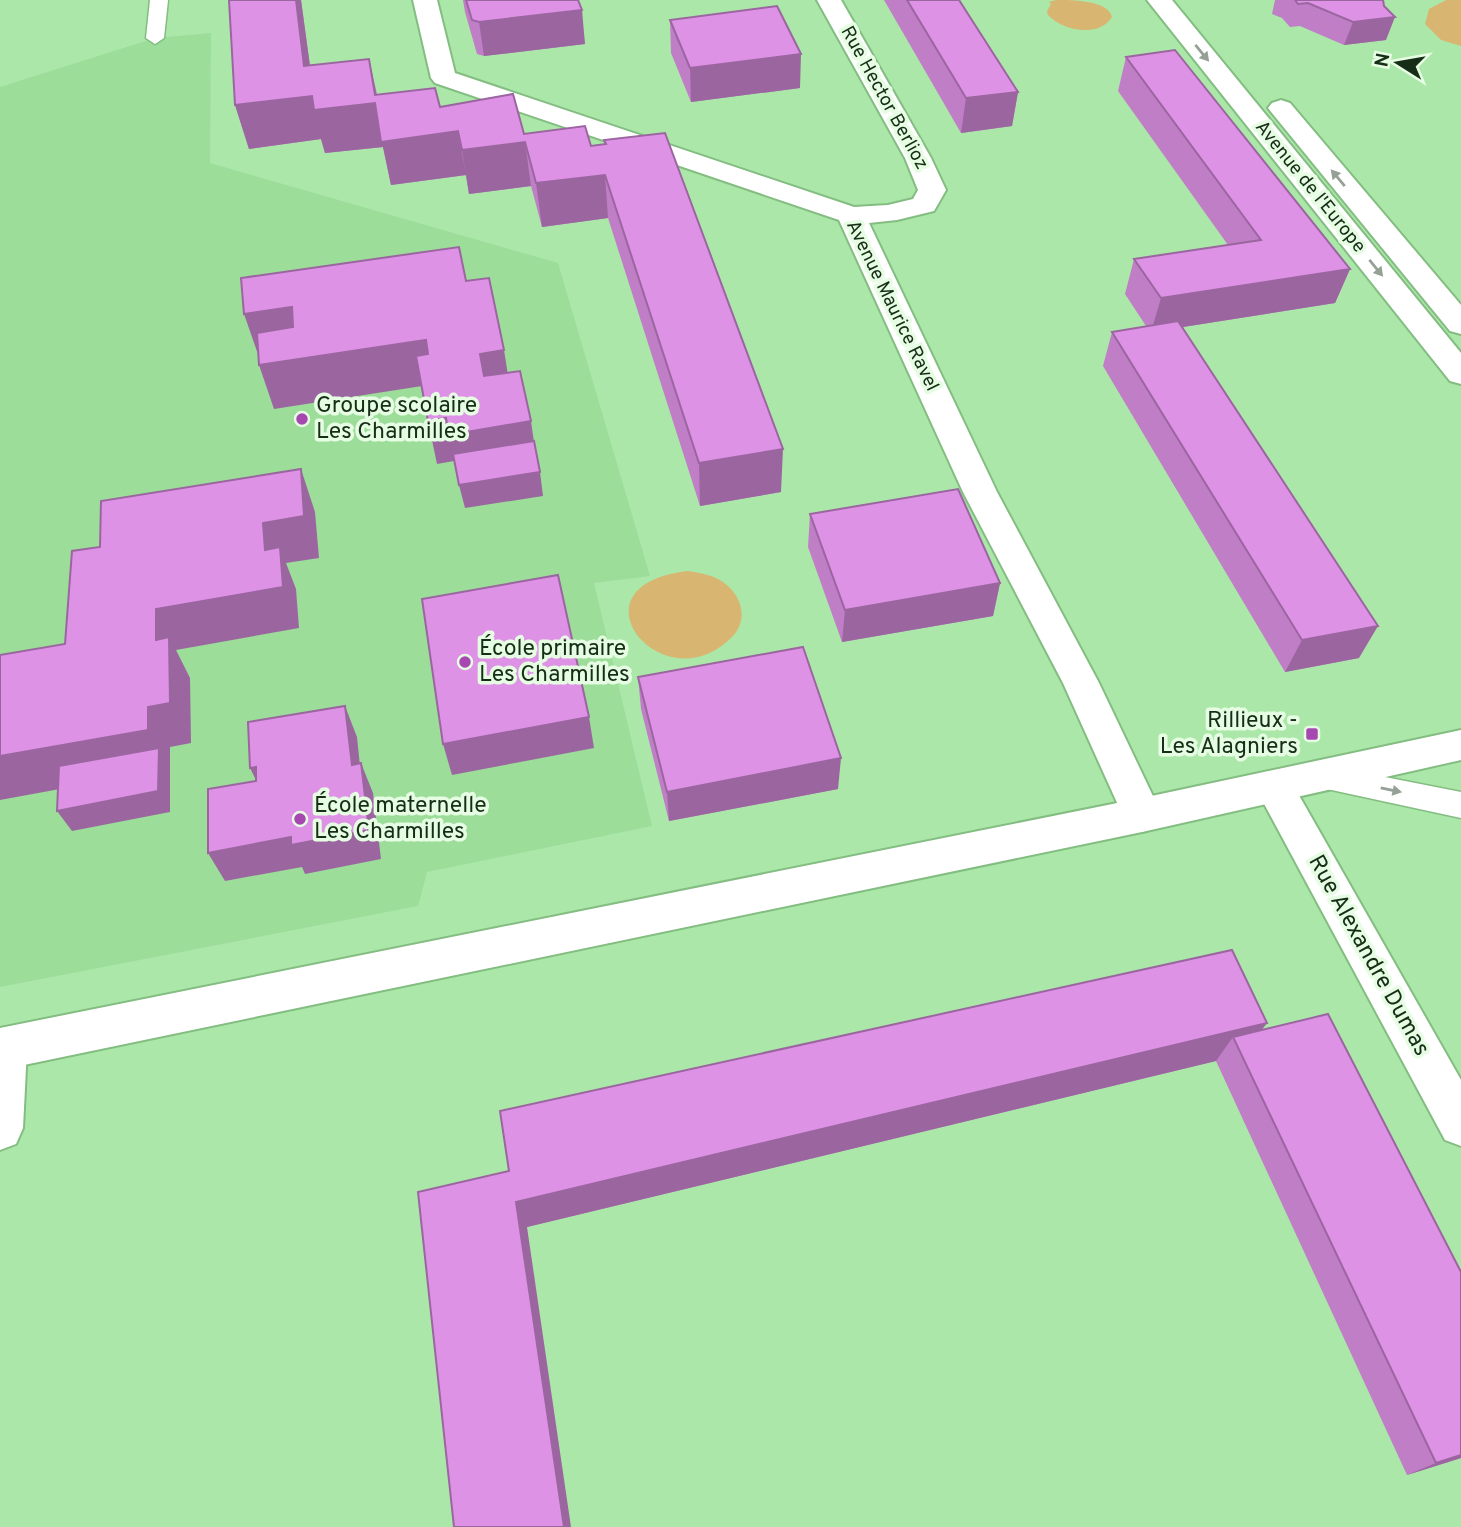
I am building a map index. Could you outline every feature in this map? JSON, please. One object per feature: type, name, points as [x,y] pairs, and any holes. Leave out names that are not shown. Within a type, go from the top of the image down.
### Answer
[{"type":"street","name":"Avenue Maurice Ravel","points":[[425,0],[444,78],[851,215],[980,492],[1081,683],[1143,815]]},
{"type":"street","name":"Rue Hector Berlioz","points":[[829,0],[918,158],[932,190],[923,205],[903,212],[877,216],[851,215]]},
{"type":"street","name":"Avenue de l'Europe","points":[[1159,0],[1461,374]]},
{"type":"street","points":[[1190,0],[1223,39]]},
{"type":"street","name":"Avenue de l'Europe","points":[[1268,93],[1461,324]]},
{"type":"street","points":[[0,1128],[3,1048],[1143,815],[1461,746]]},
{"type":"street","name":"Rue Alexandre Dumas","points":[[1274,787],[1461,1124]]},
{"type":"lane","points":[[155,38],[159,0]]},
{"type":"lane","points":[[1324,777],[1461,805]]},
{"type":"shaded area","points":[[1056,0],[1097,4],[1109,11],[1112,17],[1099,28],[1071,28],[1048,15],[1051,4],[1049,2]]},
{"type":"shaded area","points":[[1446,0],[1461,0],[1461,46],[1441,40],[1425,24],[1429,9]]},
{"type":"shaded area","name":"Groupe scolaire Les Charmilles","points":[[211,33],[210,163],[558,263],[650,576],[594,583],[652,826],[427,872],[418,906],[0,987],[0,87],[155,38]]},
{"type":"shaded area","points":[[688,571],[715,578],[730,587],[739,601],[742,616],[732,637],[705,655],[679,658],[655,651],[638,636],[629,616],[633,597],[651,581]]},
{"type":"building","points":[[229,0],[296,0],[304,66],[369,59],[375,95],[435,88],[440,107],[513,94],[524,134],[585,126],[591,146],[606,144],[604,140],[665,133],[783,449],[699,463],[605,175],[536,183],[525,142],[462,150],[458,131],[381,142],[375,103],[314,110],[312,96],[235,105]]},
{"type":"building","points":[[466,0],[578,0],[582,10],[479,22],[472,20]]},
{"type":"building","points":[[907,0],[959,0],[1018,92],[966,98]]},
{"type":"building","points":[[1295,0],[1383,0],[1384,6],[1395,17],[1353,22],[1308,3],[1298,4]]},
{"type":"building","points":[[777,6],[801,54],[690,68],[670,20]]},
{"type":"building","points":[[1175,50],[1350,269],[1161,298],[1134,259],[1261,240],[1126,57]]},
{"type":"building","points":[[459,247],[466,281],[489,278],[504,350],[480,354],[484,376],[520,371],[531,421],[449,435],[446,418],[428,421],[416,356],[428,354],[426,340],[259,365],[257,333],[293,327],[292,307],[244,314],[241,278]]},
{"type":"building","points":[[1178,321],[1378,626],[1302,640],[1112,332]]},
{"type":"building","points":[[534,441],[540,472],[459,485],[453,454]]},
{"type":"building","points":[[301,469],[304,516],[263,523],[265,550],[280,547],[283,587],[156,609],[156,640],[169,637],[170,703],[148,707],[148,730],[0,756],[0,655],[65,644],[72,551],[100,547],[101,501]]},
{"type":"building","points":[[958,489],[1000,583],[845,610],[810,514]]},
{"type":"building","points":[[558,575],[589,717],[443,744],[422,599]]},
{"type":"building","points":[[803,647],[841,758],[667,792],[638,677]]},
{"type":"building","points":[[345,706],[352,765],[361,763],[369,830],[291,845],[291,837],[208,853],[208,789],[256,781],[256,767],[250,768],[248,722]]},
{"type":"building","points":[[159,748],[158,791],[57,811],[59,766]]},
{"type":"building","points":[[1232,950],[1267,1023],[516,1202],[564,1527],[454,1527],[418,1192],[509,1171],[500,1111]]},
{"type":"building","points":[[1328,1014],[1461,1272],[1461,1455],[1436,1463],[1233,1037]]},
{"type":"place","name":"Groupe scolaire Les Charmilles","points":[[302,419]]},
{"type":"place","name":"École primaire Les Charmilles","points":[[465,662]]},
{"type":"place","name":"Rillieux - Les Alagniers","points":[[1312,734]]},
{"type":"place","name":"École maternelle Les Charmilles","points":[[300,819]]}]
